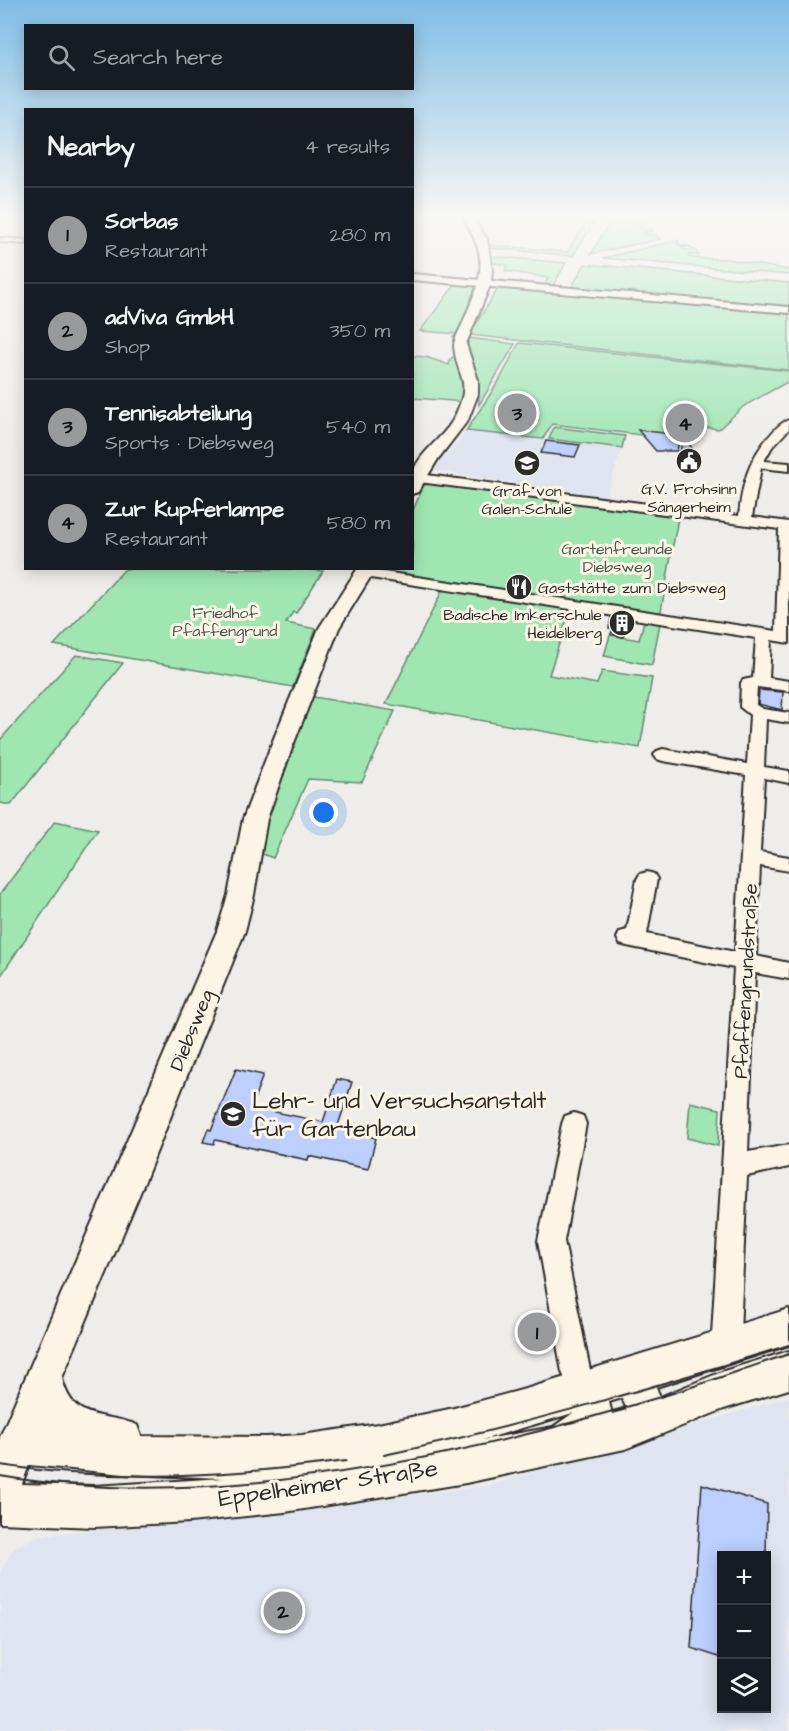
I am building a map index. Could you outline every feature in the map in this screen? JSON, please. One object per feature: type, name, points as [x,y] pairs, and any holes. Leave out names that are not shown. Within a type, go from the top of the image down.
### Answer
[{"type":"main road","points":[[419,480],[457,427],[468,406],[471,380],[460,344],[479,299]]},
{"type":"main road","name":"Diebsweg","points":[[0,1488],[9,1442],[43,1378],[120,1202],[231,931],[239,904],[255,819],[303,691],[329,628],[365,571]]},
{"type":"main road","name":"Eppelheimer Straße","points":[[9,1442],[132,1456],[229,1458],[302,1455],[427,1434],[585,1391],[789,1327]]},
{"type":"main road","name":"Eppelheimer Straße","points":[[0,1503],[71,1508],[180,1502],[296,1491],[498,1459],[561,1443],[611,1434],[651,1421],[723,1390],[789,1370]]},
{"type":"main road","points":[[632,1377],[651,1421]]},
{"type":"main road","points":[[43,1378],[50,1404],[62,1421],[73,1429],[95,1436],[160,1443],[229,1458]]},
{"type":"main road","points":[[561,1443],[587,1430],[592,1424],[591,1406],[585,1391]]},
{"type":"street","points":[[663,299],[789,310]]},
{"type":"street","points":[[745,520],[749,482],[757,464],[772,439],[789,423]]},
{"type":"street","points":[[772,439],[789,441]]},
{"type":"street","points":[[757,464],[789,467]]},
{"type":"street","points":[[419,480],[453,481],[788,526],[787,577],[779,636],[761,682],[789,686]]},
{"type":"street","points":[[365,571],[779,636]]},
{"type":"street","name":"Pfaffengrundstraße","points":[[731,1345],[726,1334],[758,713],[747,707],[749,683],[761,682]]},
{"type":"street","points":[[758,713],[789,718]]},
{"type":"street","points":[[663,754],[789,777]]},
{"type":"street","points":[[751,857],[789,864]]},
{"type":"street","points":[[647,879],[631,939],[789,971]]},
{"type":"street","points":[[574,1124],[551,1241],[576,1372],[585,1391]]},
{"type":"street","points":[[736,1166],[789,1156]]},
{"type":"shaded area","name":"Graf von Galen-Schule","points":[[466,431],[622,448],[606,497],[437,471],[434,468]]},
{"type":"shaded area","points":[[789,1397],[789,1731],[0,1731],[0,1572],[13,1549],[36,1536],[269,1513],[487,1486]]},
{"type":"green space","points":[[444,299],[474,299],[459,334],[420,331]]},
{"type":"green space","points":[[492,299],[630,299],[789,313],[789,370],[469,335]]},
{"type":"green space","points":[[669,299],[789,299],[789,310]]},
{"type":"green space","points":[[452,336],[458,338],[465,374],[465,402],[414,398],[414,356],[426,357],[449,365],[450,359],[456,355],[454,347],[456,338]]},
{"type":"green space","points":[[469,338],[515,344],[479,405],[478,384],[467,347]]},
{"type":"green space","points":[[519,343],[789,371],[789,381],[744,406],[719,429],[703,427],[703,420],[697,420],[696,409],[691,427],[680,435],[642,431],[641,435],[552,424],[543,439],[466,431],[499,381]]},
{"type":"green space","points":[[554,427],[625,436],[622,448],[549,439]]},
{"type":"green space","name":"Gartenfreunde Diebsweg","points":[[434,483],[679,513],[660,616],[386,575],[380,570],[414,570],[414,508],[424,485]]},
{"type":"green space","name":"Friedhof Pfaffengrund","points":[[124,570],[323,571],[296,613],[293,612],[286,623],[316,629],[293,687],[54,645]]},
{"type":"green space","points":[[443,589],[571,607],[549,675],[597,684],[602,671],[652,678],[640,748],[386,704]]},
{"type":"green space","points":[[644,621],[660,623],[652,665],[604,656],[610,635],[639,640]]},
{"type":"green space","points":[[76,655],[123,663],[11,805],[0,803],[0,740]]},
{"type":"green space","points":[[308,696],[395,711],[362,782],[308,779],[273,858],[257,852],[254,846]]},
{"type":"green space","points":[[55,821],[98,830],[0,977],[0,894]]},
{"type":"green space","points":[[690,1102],[720,1109],[718,1146],[687,1138]]},
{"type":"building","points":[[638,430],[680,435],[677,451],[656,451]]},
{"type":"building","points":[[683,434],[696,455],[696,463],[679,461]]},
{"type":"building","points":[[546,441],[580,445],[575,457],[541,453]]},
{"type":"building","name":"Badische Imkerschule Heidelberg","points":[[611,618],[627,620],[623,637],[611,634],[613,629],[609,628]]},
{"type":"building","points":[[759,690],[783,692],[782,710],[758,704]]},
{"type":"building","name":"Lehr- und Versuchsanstalt für Gartenbau","points":[[236,1069],[263,1075],[251,1107],[323,1122],[337,1079],[352,1082],[337,1129],[376,1138],[368,1169],[309,1156],[308,1160],[215,1140],[214,1144],[203,1142],[208,1129],[211,1130]]},
{"type":"building","points":[[702,1484],[767,1504],[766,1551],[717,1551],[717,1656],[691,1648]]},
{"type":"tram line","points":[[384,1455],[588,1405],[789,1345]]},
{"type":"tram line","points":[[0,1476],[80,1485],[163,1488],[248,1483],[333,1473],[418,1459],[582,1420],[676,1392],[789,1354]]},
{"type":"tram line","points":[[0,1465],[43,1471],[130,1476],[216,1474],[346,1461]]},
{"type":"place","name":"Tennisabteilung","points":[[517,413]]},
{"type":"place","name":"Zur Kupferlampe","points":[[685,423]]},
{"type":"place","name":"G.V. Frohsinn Sängerheim","points":[[689,461]]},
{"type":"place","name":"Graf von Galen-Schule","points":[[527,463]]},
{"type":"place","name":"Gaststätte zum Diebsweg","points":[[519,587]]},
{"type":"place","name":"Badische Imkerschule Heidelberg","points":[[622,623]]},
{"type":"place","name":"Lehr- und Versuchsanstalt für Gartenbau","points":[[233,1114]]},
{"type":"place","name":"Sorbas","points":[[537,1332]]},
{"type":"place","name":"adViva GmbH","points":[[283,1611]]}]
